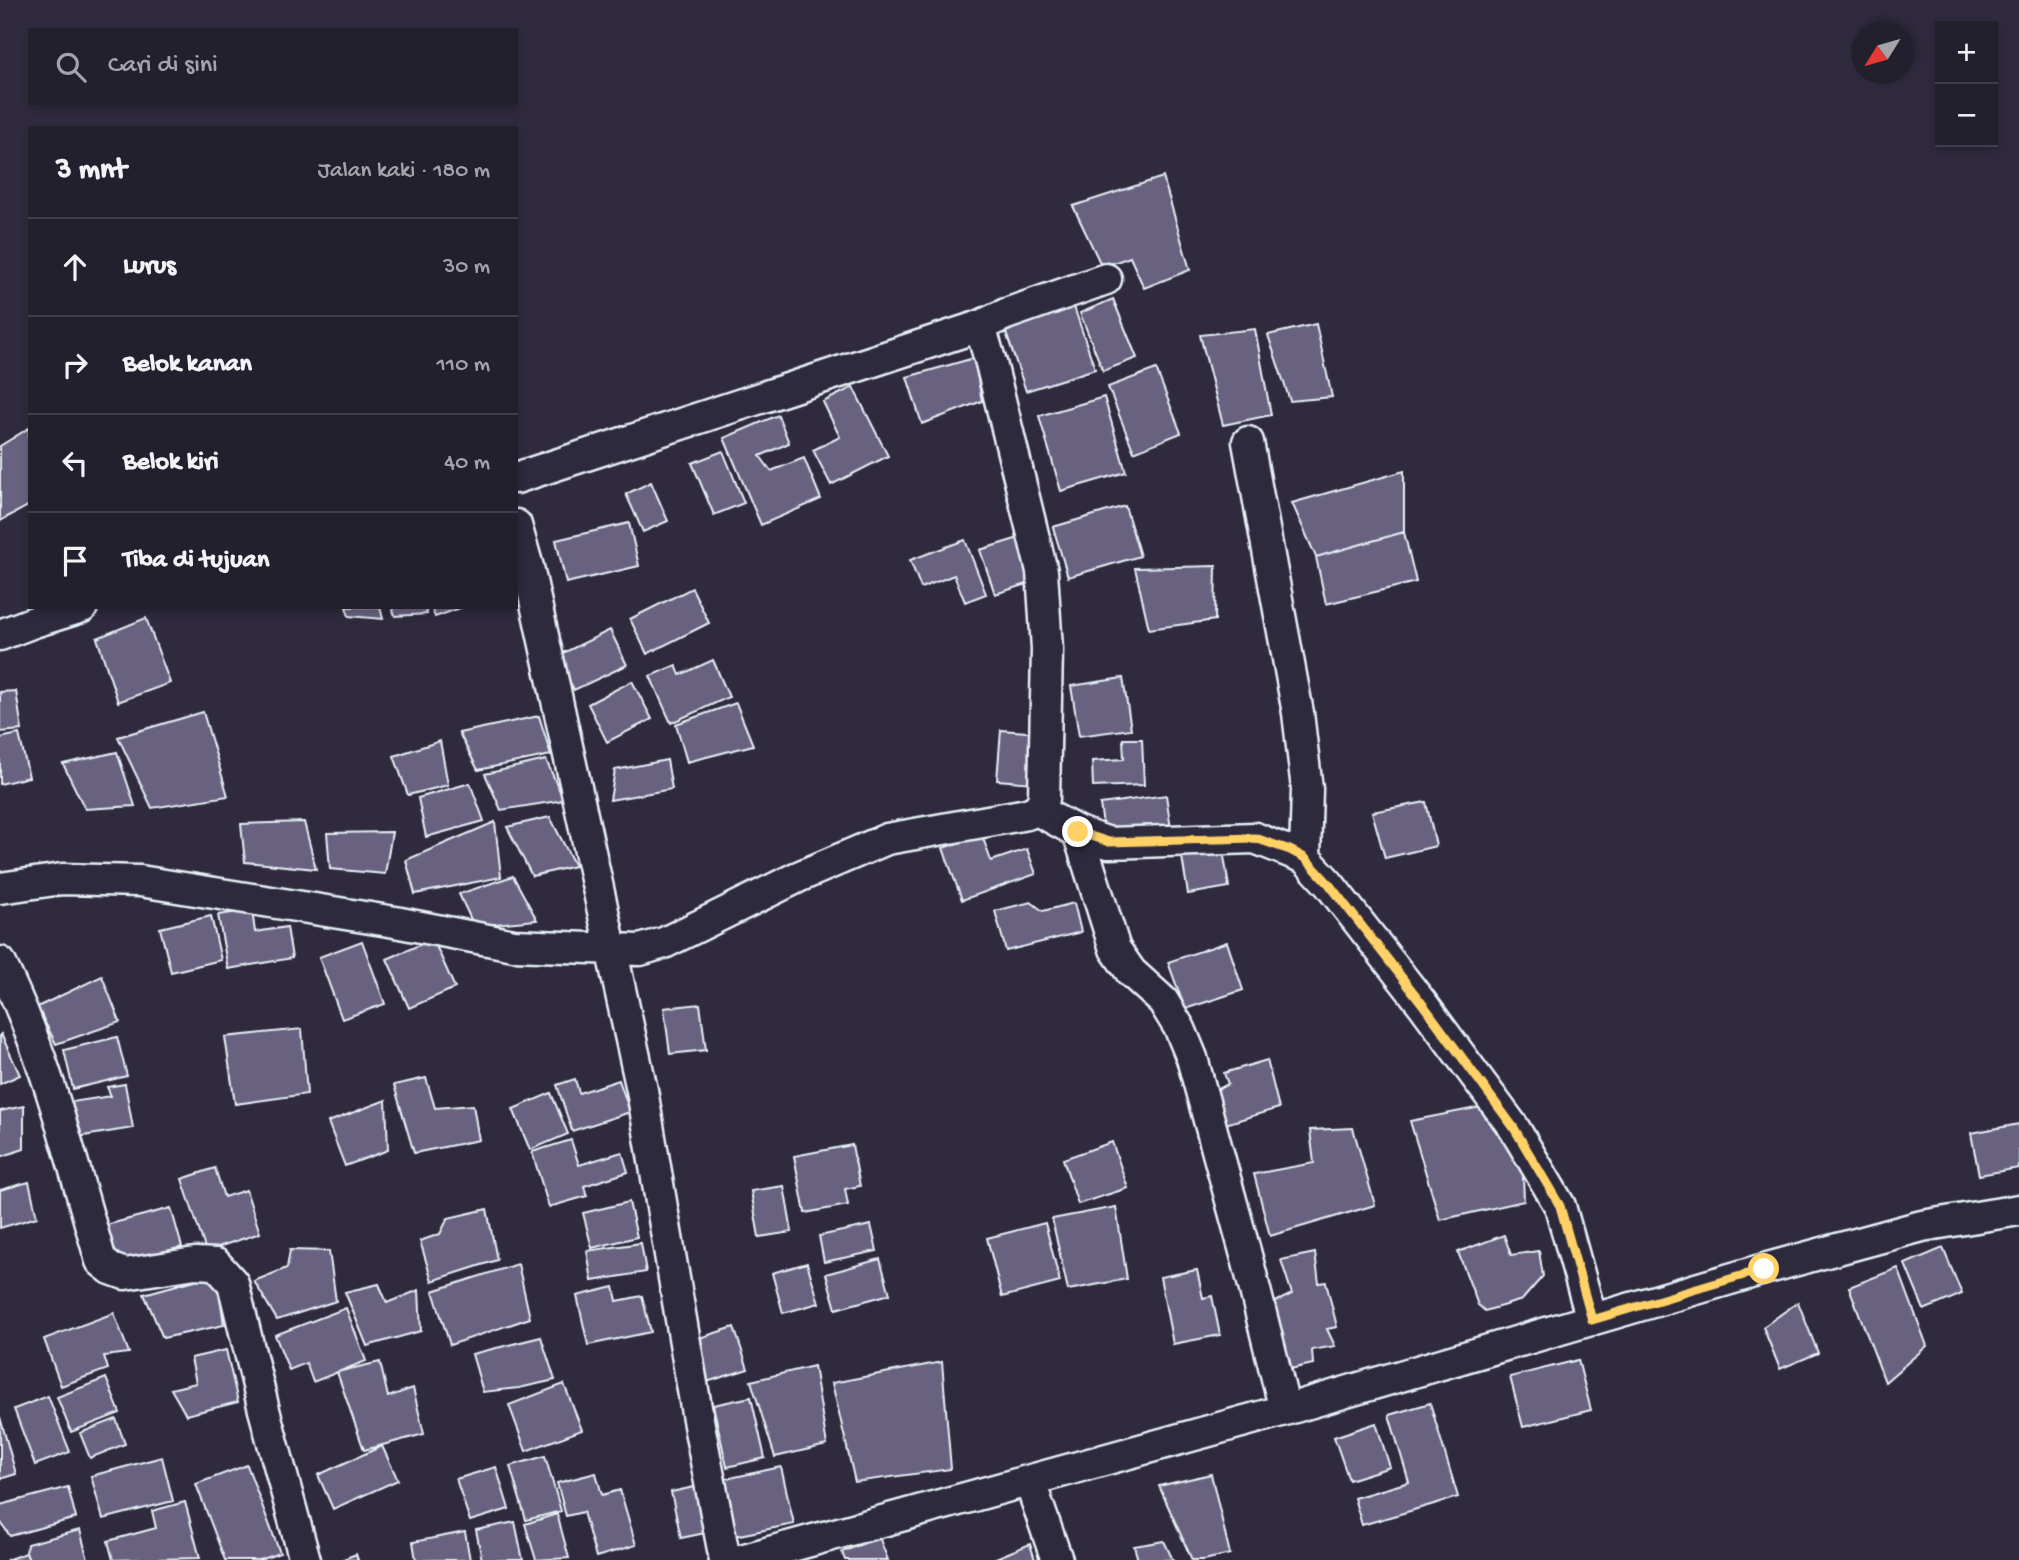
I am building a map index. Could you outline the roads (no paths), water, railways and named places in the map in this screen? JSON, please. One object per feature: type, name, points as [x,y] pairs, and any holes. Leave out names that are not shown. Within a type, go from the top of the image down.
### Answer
[{"type":"street","points":[[518,477],[980,326],[1006,314],[1106,279]]},
{"type":"street","points":[[0,888],[62,879],[140,881],[396,922],[514,945],[640,950],[664,943],[798,877],[887,839],[1037,810],[1044,799],[1046,764],[1047,649],[1042,570],[980,326]]},
{"type":"street","points":[[1248,442],[1298,713],[1307,789],[1305,858]]},
{"type":"street","points":[[518,532],[528,567],[642,1090],[699,1425],[725,1560]]},
{"type":"street","points":[[0,635],[76,609]]},
{"type":"street","points":[[1037,810],[1078,832],[1109,842],[1255,838],[1305,858],[1329,884],[1424,1006],[1514,1128],[1560,1206],[1592,1320]]},
{"type":"street","points":[[1078,832],[1115,949],[1131,972],[1163,1001],[1180,1029],[1192,1058],[1285,1410]]},
{"type":"street","points":[[0,962],[27,1021],[47,1076],[101,1261],[111,1269],[125,1274],[195,1263],[216,1264],[229,1275],[305,1560]]},
{"type":"street","points":[[741,1560],[1285,1410],[1764,1269],[1922,1226],[2019,1210]]},
{"type":"street","points":[[1030,1482],[1057,1560]]}]
